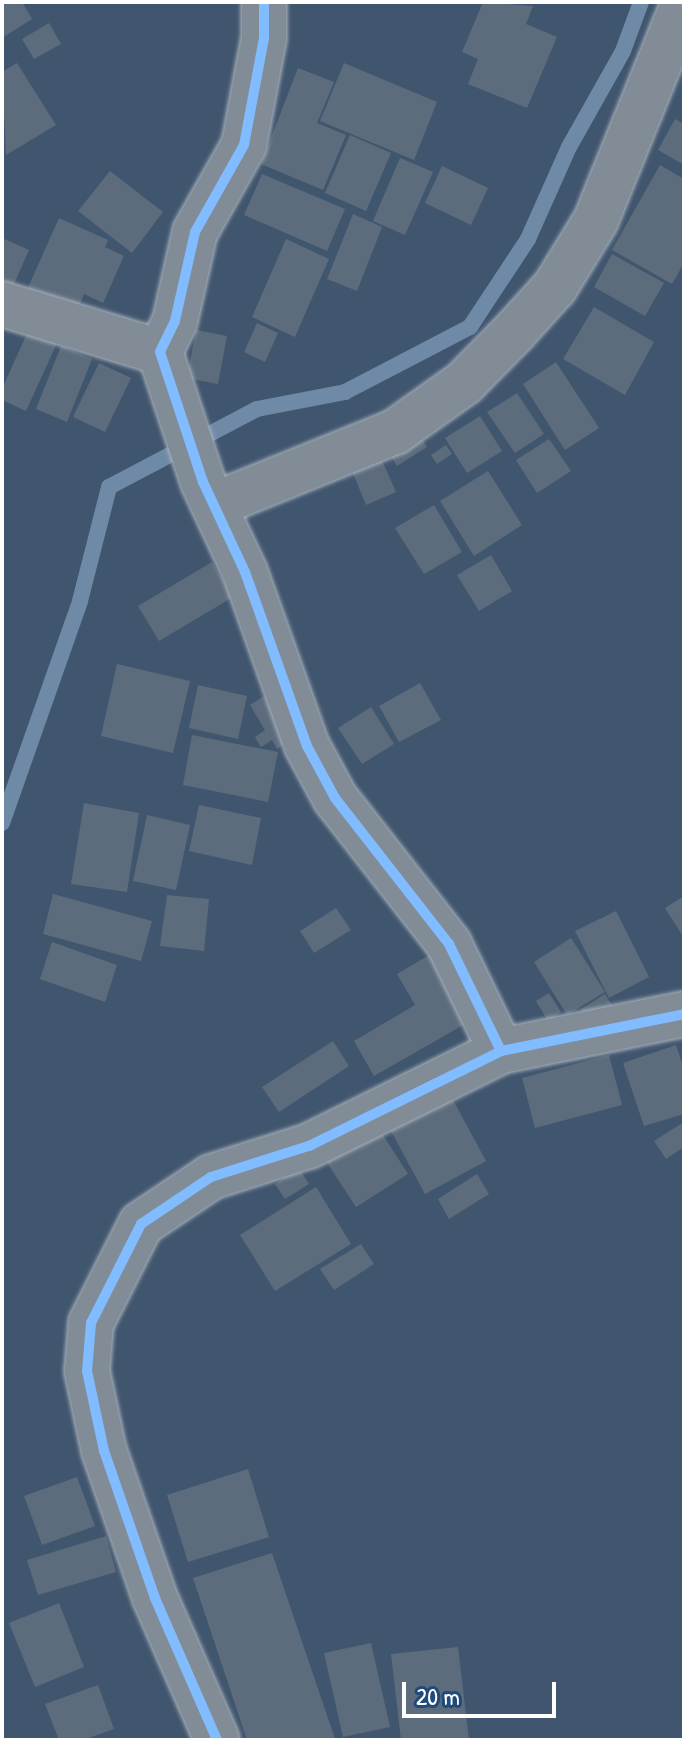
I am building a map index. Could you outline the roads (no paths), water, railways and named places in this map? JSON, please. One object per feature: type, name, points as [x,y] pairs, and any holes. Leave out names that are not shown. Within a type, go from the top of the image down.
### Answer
[{"type":"street","points":[[264,2],[264,38],[244,145],[195,232],[165,364],[208,493],[271,636],[314,759],[335,798],[449,944],[501,1051]]},
{"type":"street","points":[[208,493],[395,432],[464,383],[555,287],[596,220],[684,2]]},
{"type":"street","points":[[2,304],[165,364]]},
{"type":"street","points":[[217,1740],[155,1598],[104,1451],[87,1371],[91,1323],[141,1224],[211,1177],[309,1146],[501,1051],[684,1014]]},
{"type":"waterway","points":[[2,823],[80,601],[109,487],[257,409],[345,392],[470,327],[528,239],[569,147],[623,51],[641,2]]}]
